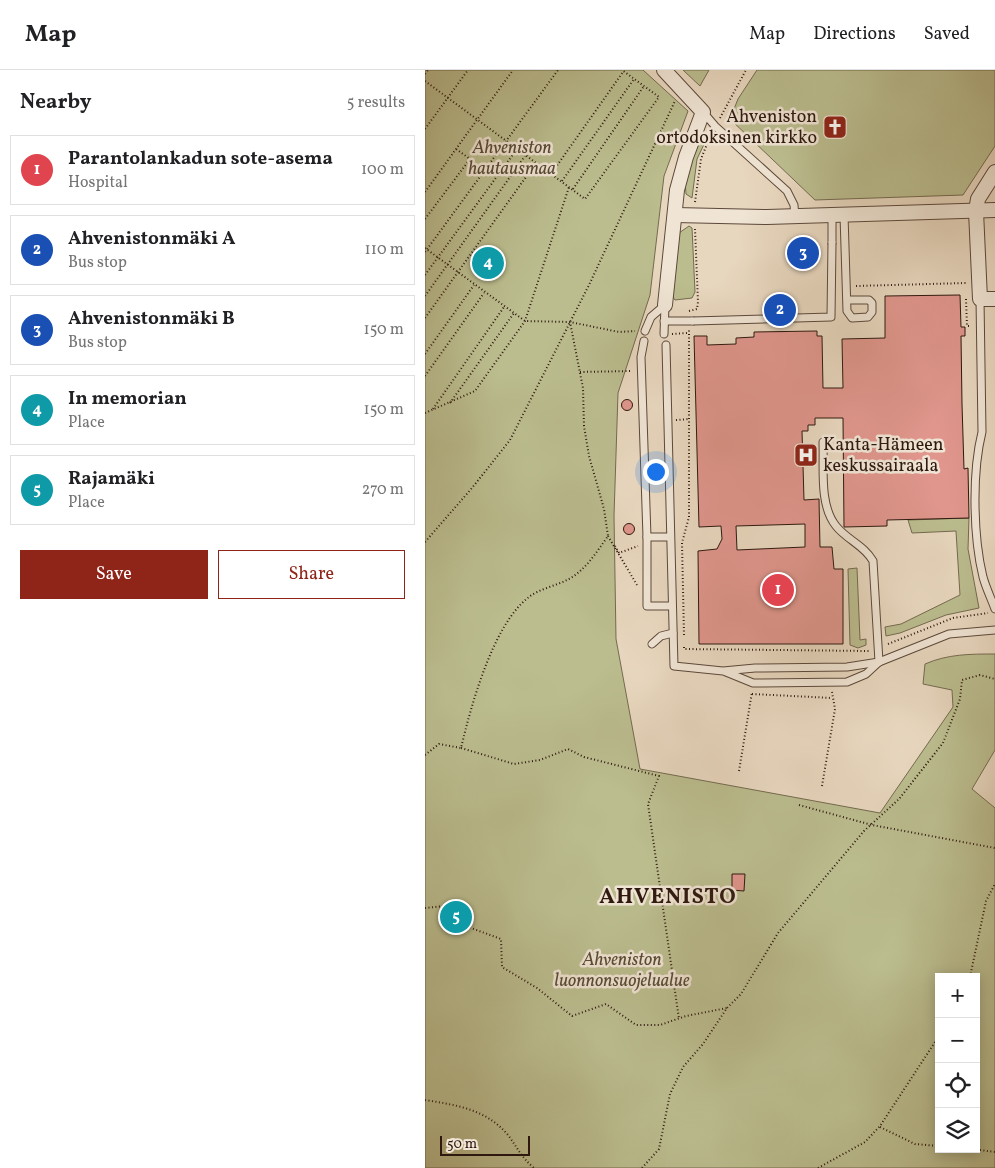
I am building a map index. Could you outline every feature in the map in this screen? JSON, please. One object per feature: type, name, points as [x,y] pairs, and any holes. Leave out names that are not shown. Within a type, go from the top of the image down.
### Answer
[{"type":"street","points":[[664,70],[703,112],[686,157],[677,190],[665,305]]},
{"type":"street","points":[[995,172],[978,199],[976,211],[980,299],[995,299]]},
{"type":"street","points":[[675,215],[795,217],[995,210]]},
{"type":"lane","points":[[703,112],[787,191],[794,205],[795,217]]},
{"type":"lane","points":[[664,321],[831,317],[832,244],[838,215]]},
{"type":"lane","points":[[838,215],[847,300]]},
{"type":"lane","points":[[980,299],[982,432],[977,453],[976,545],[983,579],[995,609]]},
{"type":"lane","points":[[664,334],[665,305]]},
{"type":"lane","points":[[645,331],[651,317],[665,305]]},
{"type":"lane","points":[[644,341],[642,371],[647,606],[672,606]]},
{"type":"lane","points":[[666,345],[674,666],[723,671],[755,668],[831,667],[879,662],[949,634],[995,630]]},
{"type":"lane","points":[[823,442],[826,503],[832,519],[837,527],[859,544],[873,561],[879,662]]},
{"type":"lane","points":[[647,540],[670,537]]},
{"type":"lane","points":[[652,644],[661,636],[673,633]]},
{"type":"lane","points":[[723,671],[753,682],[847,682],[866,674],[879,662]]},
{"type":"path","points":[[425,74],[428,70]]},
{"type":"path","points":[[425,128],[468,70]]},
{"type":"path","points":[[425,192],[513,70]]},
{"type":"path","points":[[425,252],[558,70]]},
{"type":"path","points":[[719,120],[746,70]]},
{"type":"path","points":[[425,81],[572,190],[585,199],[659,97],[623,71],[551,174]]},
{"type":"path","points":[[562,182],[634,79]]},
{"type":"path","points":[[572,190],[644,86]]},
{"type":"path","points":[[425,542],[472,488],[510,440],[570,322],[677,97]]},
{"type":"path","points":[[425,219],[470,159],[456,149]]},
{"type":"path","points":[[425,275],[517,149]]},
{"type":"path","points":[[425,296],[526,155]]},
{"type":"path","points":[[425,318],[536,163]]},
{"type":"path","points":[[425,413],[475,391],[525,321],[569,187]]},
{"type":"path","points":[[426,249],[525,321],[570,322],[619,332],[645,331]]},
{"type":"path","points":[[846,287],[966,283],[979,278]]},
{"type":"path","points":[[425,354],[475,284]]},
{"type":"path","points":[[425,376],[485,292]]},
{"type":"path","points":[[431,411],[504,306]]},
{"type":"path","points":[[697,309],[689,311],[691,321],[689,517],[682,543],[684,649],[870,651],[953,618],[978,613],[995,613]]},
{"type":"path","points":[[449,403],[514,313]]},
{"type":"path","points":[[570,322],[580,372],[589,456],[604,509],[608,536],[628,572],[647,600]]},
{"type":"path","points":[[580,372],[642,371]]},
{"type":"path","points":[[608,536],[619,553],[647,540]]},
{"type":"path","points":[[461,748],[468,719],[484,671],[507,622],[529,597],[569,579],[590,562],[608,536]]},
{"type":"path","points":[[831,667],[832,651]]},
{"type":"path","points":[[642,1168],[659,1149],[670,1094],[683,1067],[703,1044],[727,1008],[741,994],[778,932],[864,831],[899,799],[943,743],[960,700],[962,680],[980,675],[995,680]]},
{"type":"path","points":[[739,771],[753,682]]},
{"type":"path","points":[[822,786],[835,709],[832,698],[832,682]]},
{"type":"path","points":[[752,694],[832,698]]},
{"type":"path","points":[[425,755],[439,744],[461,748],[514,764],[540,760],[568,749],[584,756],[659,776],[648,804],[679,1019]]},
{"type":"path","points":[[799,805],[872,825],[995,848]]},
{"type":"path","points":[[971,973],[986,901],[995,884]]},
{"type":"path","points":[[425,908],[444,906],[471,928],[501,939],[502,967],[537,988],[572,1016],[606,1004],[636,1025],[660,1026],[679,1019],[727,1008]]},
{"type":"path","points":[[818,1168],[865,1142],[880,1126],[935,1042]]},
{"type":"path","points":[[425,1100],[456,1105],[482,1113],[507,1135],[521,1157],[534,1168]]},
{"type":"path","points":[[880,1126],[915,1144],[935,1146]]},
{"type":"path","points":[[980,1150],[995,1152]]},
{"type":"green space","points":[[425,70],[643,70],[688,111],[664,176],[650,295],[618,393],[614,516],[616,639],[640,769],[880,813],[953,707],[952,690],[923,684],[925,664],[951,656],[995,654],[995,750],[972,789],[995,808],[995,1168],[425,1168]]},
{"type":"green space","points":[[683,70],[709,70],[700,86]]},
{"type":"green space","points":[[757,70],[995,70],[995,146],[963,195],[815,200],[730,119],[738,99]]},
{"type":"green space","points":[[702,132],[708,136],[697,159],[692,198],[686,194],[685,180]]},
{"type":"green space","points":[[689,226],[692,228],[695,292],[692,298],[675,300],[673,297],[677,237],[679,233]]},
{"type":"green space","points":[[969,518],[968,549],[979,608],[946,615],[900,633],[886,636],[885,627],[901,624],[960,595],[956,531],[912,533],[908,520]]},
{"type":"green space","points":[[857,568],[860,640],[866,639],[866,645],[858,648],[850,645],[848,569]]},
{"type":"building","name":"Ahveniston ortodoksinen kirkko","points":[[830,116],[846,131],[840,138],[823,123]]},
{"type":"building","points":[[960,295],[961,327],[965,327],[965,336],[961,336],[962,404],[964,469],[968,468],[969,518],[887,520],[887,526],[844,527],[843,418],[815,418],[815,425],[808,425],[808,431],[802,431],[804,500],[819,499],[820,547],[832,547],[834,569],[843,569],[843,644],[699,644],[698,551],[717,549],[722,539],[721,526],[699,527],[694,336],[707,336],[707,345],[736,344],[736,338],[754,337],[754,332],[817,331],[817,336],[822,336],[823,388],[843,388],[842,339],[885,338],[885,296]],"holes":[[[805,524],[805,547],[737,550],[736,526]]]},
{"type":"building","points":[[625,400],[629,400],[632,405],[631,409],[625,410],[622,407],[622,403]]},
{"type":"building","points":[[627,524],[631,524],[634,529],[633,533],[627,534],[624,531],[624,527]]},
{"type":"building","points":[[732,874],[745,874],[744,891],[732,890]]},
{"type":"place","name":"Ahveniston ortodoksinen kirkko","points":[[835,127]]},
{"type":"place","name":"Ahvenistonmäki B","points":[[803,253]]},
{"type":"place","name":"In memorian","points":[[488,263]]},
{"type":"place","name":"Ahvenistonmäki A","points":[[780,310]]},
{"type":"place","name":"Kanta-Hämeen keskussairaala","points":[[806,455]]},
{"type":"place","name":"Parantolankadun sote-asema","points":[[778,590]]},
{"type":"place","name":"Rajamäki","points":[[456,917]]},
{"type":"district","name":"AHVENISTO","points":[[668,897]]},
{"type":"park label","name":"Ahveniston hautausmaa","points":[[512,158]]},
{"type":"park label","name":"Ahveniston luonnonsuojelualue","points":[[622,970]]}]
